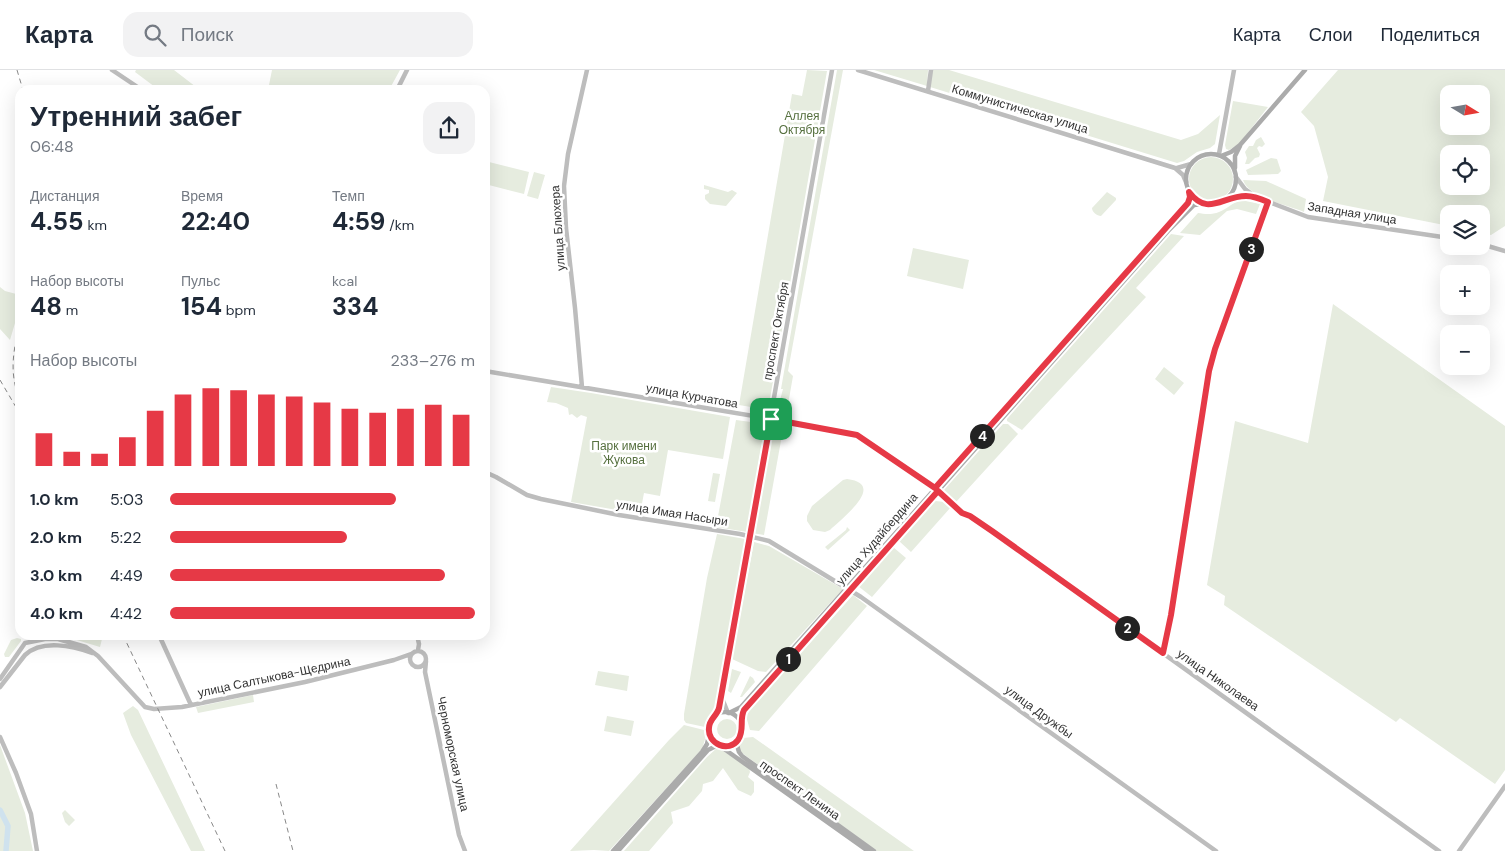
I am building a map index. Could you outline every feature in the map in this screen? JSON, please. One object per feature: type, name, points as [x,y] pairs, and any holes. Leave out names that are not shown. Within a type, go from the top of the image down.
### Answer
[{"type":"main road","points":[[112,70],[134,85]]},
{"type":"main road","points":[[400,85],[407,70]]},
{"type":"main road","name":"улица Блюхера","points":[[582,387],[566,228],[564,186],[568,154],[587,70]]},
{"type":"main road","name":"проспект Октября","points":[[718,714],[832,70]]},
{"type":"main road","name":"Коммунистическая улица","points":[[858,70],[1175,168]]},
{"type":"main road","points":[[928,91],[930,70]]},
{"type":"main road","points":[[1220,155],[1234,70]]},
{"type":"main road","points":[[1186,182],[1186,175],[1195,159],[1206,154],[1220,155],[1231,152],[1240,145],[1305,70]]},
{"type":"main road","points":[[1175,168],[1183,175],[1189,192],[1193,197],[1202,204],[1215,204],[1226,200],[1234,190],[1236,177],[1235,156],[1240,145]]},
{"type":"main road","points":[[1220,155],[1228,160],[1235,171]]},
{"type":"main road","points":[[1175,168],[1182,168],[1191,164]]},
{"type":"main road","name":"Западная улица","points":[[1236,177],[1245,189],[1256,197],[1305,216],[1440,237]]},
{"type":"main road","name":"улица Худайбердина","points":[[936,490],[1188,203],[1189,192]]},
{"type":"main road","name":"Западная улица","points":[[1226,200],[1242,196],[1256,197]]},
{"type":"main road","points":[[1163,653],[1171,615],[1209,371],[1215,349],[1268,202]]},
{"type":"main road","name":"улица Худайбердина","points":[[729,713],[741,707],[1168,231],[1194,205],[1202,204]]},
{"type":"main road","points":[[1490,247],[1505,251]]},
{"type":"main road","name":"улица Курчатова","points":[[490,371],[857,435],[936,490]]},
{"type":"main road","name":"улица Имая Насыри","points":[[490,474],[527,495],[541,500],[769,541],[848,589]]},
{"type":"main road","name":"улица Николаева","points":[[936,490],[962,513],[970,516],[1000,536],[1439,851]]},
{"type":"main road","name":"улица Худайбердина","points":[[740,722],[744,710],[848,589]]},
{"type":"main road","name":"улица Дружбы","points":[[848,589],[1216,851]]},
{"type":"main road","points":[[0,679],[20,648],[30,641],[44,640]]},
{"type":"main road","points":[[62,640],[86,647],[98,656]]},
{"type":"main road","points":[[161,640],[191,705]]},
{"type":"main road","points":[[418,640],[425,654],[426,661],[418,667]]},
{"type":"main road","points":[[418,650],[419,644]]},
{"type":"main road","points":[[0,687],[25,655],[39,647],[58,646],[73,648],[98,656]]},
{"type":"main road","points":[[418,650],[425,654]]},
{"type":"main road","points":[[410,661],[411,654],[418,650]]},
{"type":"main road","name":"улица Салтыкова-Щедрина","points":[[98,656],[145,707],[154,710],[191,705],[305,682],[403,658],[411,654]]},
{"type":"main road","points":[[403,658],[425,672]]},
{"type":"main road","name":"Черноморская улица","points":[[426,661],[425,672],[459,835],[465,851]]},
{"type":"main road","points":[[722,696],[729,713]]},
{"type":"main road","points":[[613,851],[703,753],[712,747],[719,745],[728,746],[736,742],[742,734],[738,718],[729,713],[718,714],[713,718],[709,726],[710,735],[703,753],[618,851]]},
{"type":"main road","points":[[710,735],[719,745]]},
{"type":"main road","points":[[0,737],[31,814],[37,851]]},
{"type":"main road","name":"проспект Ленина","points":[[736,742],[742,756],[874,851]]},
{"type":"main road","name":"проспект Ленина","points":[[719,745],[868,851]]},
{"type":"main road","points":[[1459,851],[1505,786]]},
{"type":"green space","points":[[136,70],[174,70],[194,85],[152,85],[135,72]]},
{"type":"green space","points":[[272,70],[400,70],[392,85],[269,85]]},
{"type":"green space","name":"Аллея Октября","points":[[807,70],[827,71],[768,410],[739,405],[792,94],[802,96]]},
{"type":"green space","points":[[837,70],[843,70],[788,371],[793,376],[786,416],[776,415],[783,389],[781,389]]},
{"type":"green space","points":[[874,70],[928,70],[927,86]]},
{"type":"green space","points":[[932,70],[949,70],[1181,140],[1198,134],[1220,115],[1215,144],[1177,163],[930,87]]},
{"type":"green space","points":[[1338,70],[1505,70],[1505,226],[1490,235],[1490,205],[1440,205],[1440,224],[1323,201],[1328,177],[1314,126],[1301,112]]},
{"type":"green space","points":[[1233,101],[1268,107],[1239,144],[1229,150],[1226,149],[1225,145]]},
{"type":"green space","points":[[1261,137],[1265,144],[1257,148],[1260,154],[1259,157],[1249,164],[1245,164],[1247,158],[1245,152],[1249,146],[1253,146],[1256,140]]},
{"type":"green space","points":[[1215,157],[1227,163],[1232,170],[1232,188],[1227,195],[1220,200],[1207,201],[1199,198],[1192,191],[1189,175],[1192,167],[1199,160]]},
{"type":"green space","points":[[1271,158],[1277,159],[1281,171],[1278,174],[1248,175],[1246,170]]},
{"type":"green space","points":[[490,162],[529,172],[524,194],[490,185]]},
{"type":"green space","points":[[534,172],[545,175],[538,199],[527,196]]},
{"type":"green space","points":[[1243,180],[1266,181],[1306,199],[1304,212],[1260,196],[1253,192]]},
{"type":"green space","points":[[704,185],[728,192],[732,190],[737,193],[726,206],[710,204],[705,199],[705,195],[709,193],[709,190],[704,189]]},
{"type":"green space","points":[[1107,192],[1116,200],[1101,216],[1094,212],[1092,208]]},
{"type":"green space","points":[[1241,200],[1260,204],[1256,214],[1237,209],[1227,211],[1200,235],[1180,233],[1198,213],[1216,213]]},
{"type":"green space","points":[[1171,234],[1184,236],[1136,288],[1146,297],[1022,430],[1007,421],[1007,419]]},
{"type":"green space","points":[[913,248],[969,260],[963,289],[907,276]]},
{"type":"green space","points":[[0,287],[5,291],[15,294],[15,323],[10,340],[0,329]]},
{"type":"green space","points":[[1333,304],[1505,426],[1505,770],[1495,784],[1400,718],[1396,722],[1224,605],[1225,596],[1207,585],[1235,421],[1308,443]]},
{"type":"green space","points":[[1164,367],[1184,383],[1174,395],[1155,379]]},
{"type":"green space","name":"Парк имени Жукова","points":[[551,387],[730,417],[723,459],[668,450],[660,496],[644,493],[640,514],[571,502],[587,417],[581,415],[577,418],[572,414],[569,415],[568,408],[556,403],[547,402]]},
{"type":"green space","points":[[736,420],[765,424],[747,532],[716,527]]},
{"type":"green space","points":[[772,422],[784,424],[764,535],[752,533]]},
{"type":"green space","points":[[1003,424],[1008,424],[1018,434],[956,502],[944,493],[944,490]]},
{"type":"green space","points":[[713,473],[720,474],[715,502],[708,501]]},
{"type":"green space","points":[[847,479],[858,482],[863,488],[863,494],[858,502],[830,530],[825,532],[813,530],[807,521],[807,516],[812,506],[843,480]]},
{"type":"green space","points":[[935,501],[945,502],[951,507],[911,552],[899,541]]},
{"type":"green space","points":[[847,527],[850,530],[828,550],[825,547],[846,530]]},
{"type":"green space","points":[[717,534],[745,539],[716,711],[705,727],[686,723],[684,714],[707,578]]},
{"type":"green space","points":[[754,542],[769,546],[843,589],[766,672],[758,671],[732,659]]},
{"type":"green space","points":[[893,547],[906,558],[872,597],[858,586]]},
{"type":"green space","points":[[853,595],[867,606],[759,731],[750,730],[746,716],[750,710]]},
{"type":"green space","points":[[15,639],[21,641],[9,657],[5,657],[4,654],[11,640]]},
{"type":"green space","points":[[77,640],[102,640],[100,647]]},
{"type":"green space","points":[[732,669],[741,672],[731,693],[728,691]]},
{"type":"green space","points":[[598,671],[629,676],[627,691],[595,685]]},
{"type":"green space","points":[[750,676],[755,682],[740,697]]},
{"type":"green space","points":[[253,695],[254,702],[198,713],[196,707]]},
{"type":"green space","points":[[133,706],[138,710],[205,851],[191,851],[131,735],[123,713]]},
{"type":"green space","points":[[607,716],[634,721],[631,736],[604,731]]},
{"type":"green space","points":[[727,719],[734,722],[737,729],[734,736],[727,739],[720,736],[717,729],[720,722]]},
{"type":"green space","points":[[684,725],[704,730],[706,736],[702,749],[609,851],[570,851],[669,740]]},
{"type":"green space","points":[[753,737],[914,851],[877,851],[742,753],[738,747],[743,738]]},
{"type":"green space","points":[[0,745],[25,813],[33,851],[0,851]]},
{"type":"green space","points":[[717,748],[749,768],[748,777],[754,782],[754,792],[751,796],[738,790],[723,768],[713,781],[703,784],[702,791],[689,806],[671,812],[673,823],[649,851],[624,851],[707,757]]},
{"type":"green space","points":[[65,810],[75,820],[69,826],[65,822],[62,813]]},
{"type":"waterway","points":[[0,810],[8,826],[6,851]]},
{"type":"railway","points":[[17,70],[22,85]]},
{"type":"railway","points":[[15,346],[13,360],[15,385]]},
{"type":"railway","points":[[0,380],[15,406]]},
{"type":"railway","points":[[125,640],[225,851]]},
{"type":"railway","points":[[276,784],[293,851]]},
{"type":"route","points":[[1189,192],[1202,204],[1215,204],[1242,196],[1256,197],[1268,202],[1215,349],[1209,371],[1171,615],[1163,653],[992,531],[970,516],[966,516],[938,491],[744,710],[740,722],[742,734],[739,739],[728,746],[718,745],[712,740],[708,732],[713,718],[718,714],[771,419],[857,435],[935,488],[1188,203],[1190,200],[1189,192]]}]
